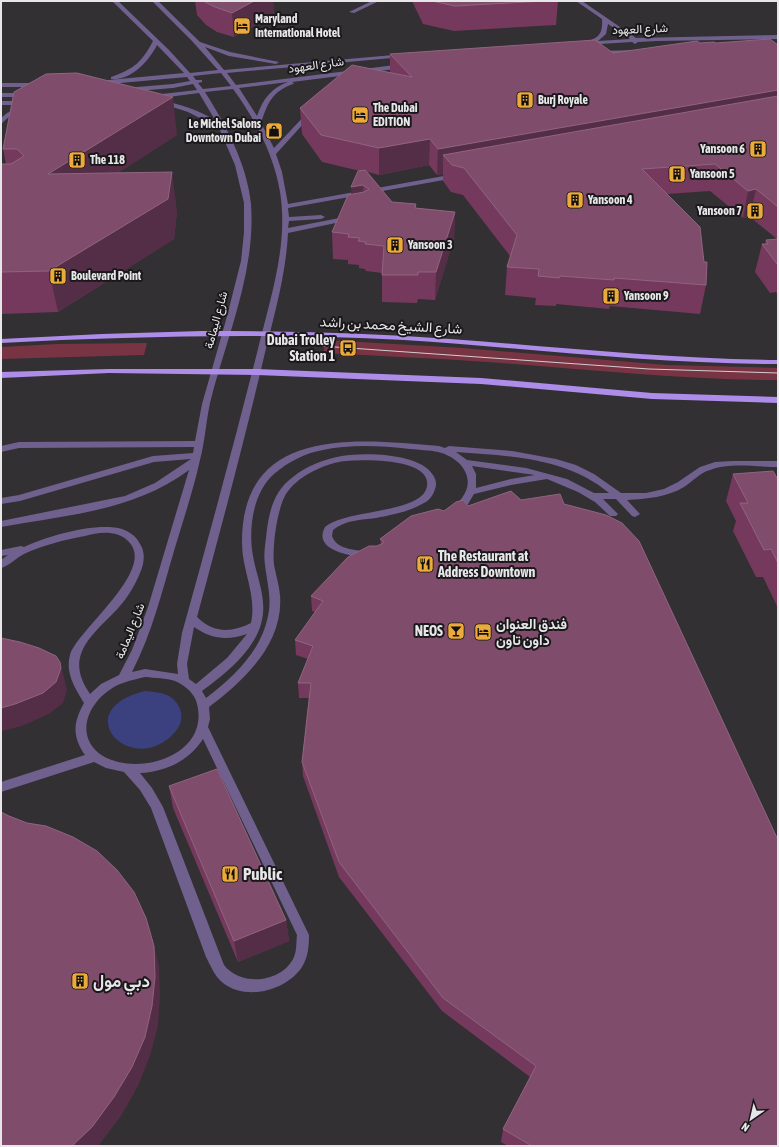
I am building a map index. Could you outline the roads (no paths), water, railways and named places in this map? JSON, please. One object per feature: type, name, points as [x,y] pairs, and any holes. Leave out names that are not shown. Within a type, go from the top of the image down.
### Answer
[{"type":"main road","name":"شارع الشيخ محمد بن راشد","points":[[1,341],[172,333],[266,333],[405,338],[700,361],[778,362]]},
{"type":"main road","points":[[1,375],[109,371],[257,372],[481,381],[652,396],[778,400]]},
{"type":"street","name":"شارع اليمامة","points":[[115,1],[156,41],[195,82],[202,92],[222,128],[237,160],[242,176],[248,210],[246,248],[227,333],[206,404],[196,458],[148,623],[134,659],[124,678]]},
{"type":"street","points":[[155,1],[225,72],[237,87],[258,123],[280,173],[286,206],[286,231],[272,309],[257,372],[183,648],[184,680]]},
{"type":"street","points":[[352,12],[376,1]]},
{"type":"street","points":[[579,1],[604,20],[635,40],[631,44],[622,47],[584,49]]},
{"type":"street","points":[[591,42],[606,32],[607,26],[604,20]]},
{"type":"street","name":"شارع العهود","points":[[575,43],[635,40],[778,37]]},
{"type":"street","points":[[95,83],[114,78],[138,68],[148,58],[156,41]]},
{"type":"street","points":[[196,42],[216,50],[243,57],[272,62],[304,63]]},
{"type":"street","name":"شارع العهود","points":[[595,53],[642,51]]},
{"type":"street","name":"شارع العهود","points":[[88,83],[225,72],[304,63],[412,54]]},
{"type":"street","name":"شارع العهود","points":[[222,128],[210,119],[195,112],[179,106],[149,99],[320,75],[413,65]]},
{"type":"street","points":[[118,90],[173,86],[195,82],[225,72]]},
{"type":"street","points":[[340,82],[344,72]]},
{"type":"street","points":[[258,123],[265,101],[272,92],[288,84],[320,75]]},
{"type":"street","points":[[1,85],[45,85]]},
{"type":"street","points":[[1,95],[31,95]]},
{"type":"street","points":[[1,103],[34,103],[9,114],[1,122]]},
{"type":"street","points":[[272,154],[315,108]]},
{"type":"street","points":[[286,206],[462,175]]},
{"type":"street","points":[[286,219],[316,218],[354,214],[286,231]]},
{"type":"street","points":[[196,690],[212,678],[238,653],[256,625],[259,611],[259,597],[251,572],[247,544],[252,503],[256,490],[265,478],[277,467],[291,458],[308,451],[346,443],[365,443],[516,454],[545,458],[586,473],[619,496],[635,514]]},
{"type":"street","points":[[1,450],[19,445],[199,444]]},
{"type":"street","points":[[439,449],[450,452],[467,463],[525,470],[553,476],[568,482],[593,496],[613,514]]},
{"type":"street","points":[[1,501],[20,498],[152,459],[181,456],[196,458]]},
{"type":"street","points":[[204,705],[224,692],[240,677],[256,656],[271,628],[275,594],[269,558],[274,511],[278,500],[285,489],[294,480],[320,465],[336,460],[363,457],[394,460],[416,466],[426,472],[432,480],[432,488],[427,496],[417,502],[379,515],[341,521],[328,529],[326,535],[327,541],[332,546],[348,552],[376,557]]},
{"type":"street","points":[[1,524],[117,502],[134,497],[165,483],[196,458]]},
{"type":"street","points":[[448,518],[466,500],[470,492],[472,472],[467,463]]},
{"type":"street","points":[[593,496],[634,497],[664,492],[677,487],[700,470],[709,466],[778,464]]},
{"type":"street","points":[[470,492],[511,482],[553,476]]},
{"type":"street","points":[[1,553],[88,532],[103,530],[117,531],[129,536],[137,544],[140,554],[138,565],[126,590],[117,603],[85,639],[77,653],[74,667],[76,681],[90,702]]},
{"type":"street","points":[[1,565],[22,552],[39,545]]},
{"type":"street","points":[[191,617],[198,625],[207,631],[219,635],[232,635],[245,631],[256,625]]},
{"type":"street","points":[[144,673],[165,674],[184,680],[196,690],[201,697],[206,716],[203,727],[194,744],[176,759],[153,768],[129,770],[110,766],[94,757],[84,745],[80,731],[82,716],[90,702],[104,687],[124,678],[144,673]]},
{"type":"street","points":[[129,770],[143,785],[157,807],[213,957],[221,972],[235,982],[253,986],[272,984],[286,976],[297,964],[303,949],[303,935],[203,727]]},
{"type":"street","points":[[1,787],[94,757]]},
{"type":"water","points":[[145,691],[160,693],[173,699],[180,708],[181,722],[175,732],[158,745],[141,749],[126,745],[114,737],[108,725],[110,713],[122,700]]},
{"type":"tram line","points":[[321,346],[649,369],[778,373]]},
{"type":"place","name":"Maryland International Hotel","points":[[242,26]]},
{"type":"place","name":"Burj Royale","points":[[525,100]]},
{"type":"place","name":"The Dubai EDITION","points":[[360,115]]},
{"type":"place","name":"Le Michel Salons Downtown Dubai","points":[[274,131]]},
{"type":"place","name":"Yansoon 6","points":[[758,149]]},
{"type":"place","name":"The 118","points":[[77,160]]},
{"type":"place","name":"Yansoon 5","points":[[677,174]]},
{"type":"place","name":"Yansoon 4","points":[[575,200]]},
{"type":"place","name":"Yansoon 7","points":[[755,211]]},
{"type":"place","name":"Yansoon 3","points":[[395,245]]},
{"type":"place","name":"Boulevard Point","points":[[58,276]]},
{"type":"place","name":"Yansoon 9","points":[[611,296]]},
{"type":"place","name":"Dubai Trolley Station 1","points":[[348,348]]},
{"type":"place","name":"The Restaurant at Address Downtown","points":[[425,564]]},
{"type":"place","name":"NEOS","points":[[456,631]]},
{"type":"place","name":"فندق العنوان داون تاون","points":[[483,632]]},
{"type":"place","name":"Public","points":[[230,874]]},
{"type":"place","name":"دبي مول","points":[[80,981]]}]
